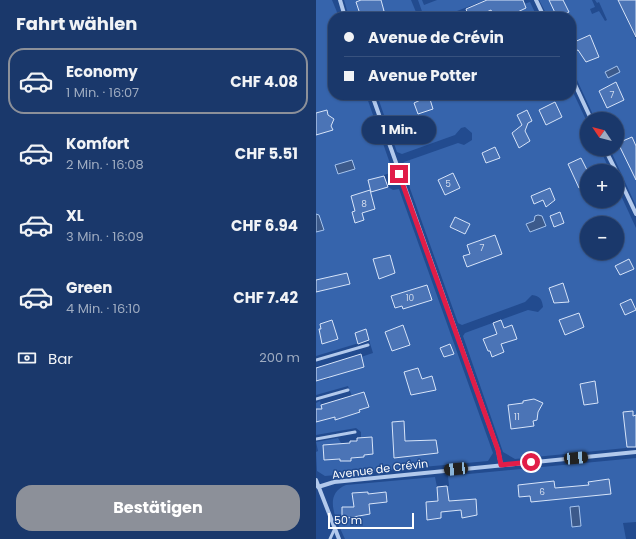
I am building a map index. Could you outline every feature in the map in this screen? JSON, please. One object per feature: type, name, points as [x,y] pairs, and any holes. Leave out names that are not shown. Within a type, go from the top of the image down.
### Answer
[{"type":"street","points":[[340,0],[344,12]]},
{"type":"street","points":[[536,0],[542,12]]},
{"type":"street","points":[[576,87],[588,112]]},
{"type":"street","points":[[374,100],[498,450],[501,465]]},
{"type":"street","points":[[624,189],[636,214]]},
{"type":"street","name":"Avenue de Crévin","points":[[318,487],[334,482],[636,452]]},
{"type":"street","points":[[316,480],[339,539]]},
{"type":"lane","points":[[316,360],[368,345]]},
{"type":"lane","points":[[316,400],[348,390]]},
{"type":"lane","points":[[316,439],[355,432]]},
{"type":"lane","points":[[330,539],[335,528]]},
{"type":"shaded area","points":[[316,0],[332,0],[337,12],[328,12],[328,100],[368,100],[393,172],[384,175],[388,187],[393,190],[399,189],[493,453],[488,461],[325,476],[317,471],[316,452],[318,451],[316,442],[338,438],[341,443],[349,443],[350,441],[357,441],[361,437],[361,432],[356,428],[316,435],[316,403],[320,401],[321,405],[352,396],[348,386],[316,395],[316,381],[329,379],[328,376],[364,367],[361,357],[373,353],[369,340],[316,356]]},
{"type":"shaded area","points":[[344,0],[411,0],[416,12],[348,12]]},
{"type":"shaded area","points":[[418,0],[422,0],[424,5],[437,0],[486,0],[454,12],[422,12]]},
{"type":"shaded area","points":[[539,0],[592,0],[595,7],[590,9],[592,14],[599,11],[605,21],[607,20],[599,2],[597,3],[595,0],[619,0],[636,40],[636,206],[624,180],[624,164],[617,164],[613,156],[624,156],[624,112],[592,112],[576,78],[576,12],[545,12]]},
{"type":"shaded area","points":[[530,2],[535,12],[518,12],[526,8],[524,4]]},
{"type":"shaded area","points":[[617,66],[620,72],[608,78],[605,72]]},
{"type":"shaded area","points":[[576,99],[582,112],[580,112],[580,156],[603,156],[607,164],[580,164],[580,208],[624,208],[624,202],[636,228],[636,447],[515,459],[503,452],[463,336],[465,333],[528,310],[538,312],[543,307],[542,302],[539,297],[532,295],[525,302],[462,325],[458,323],[402,166],[404,162],[458,143],[464,145],[472,140],[472,133],[465,127],[461,128],[455,135],[402,154],[397,152],[379,100],[576,100]]},
{"type":"shaded area","points":[[424,122],[429,136],[425,140],[422,138],[417,125]]},
{"type":"shaded area","points":[[352,160],[355,169],[338,174],[335,165]]},
{"type":"shaded area","points":[[316,214],[319,215],[324,230],[316,232]]},
{"type":"shaded area","points":[[535,216],[542,216],[546,226],[530,232],[526,224],[534,221]]},
{"type":"shaded area","points":[[636,458],[636,522],[623,523],[626,539],[345,539],[334,510],[334,495],[338,490],[346,485],[435,477],[437,487],[449,486],[448,476]]},
{"type":"shaded area","points":[[579,506],[581,526],[572,527],[570,507]]},
{"type":"building","points":[[361,0],[381,0],[384,11],[359,12],[356,2]]},
{"type":"building","points":[[487,0],[523,0],[526,8],[518,12],[492,12],[491,10],[487,12],[467,12],[466,9]]},
{"type":"building","points":[[549,0],[563,0],[569,12],[555,12]]},
{"type":"building","points":[[618,0],[636,0],[636,37]]},
{"type":"building","points":[[590,35],[599,57],[586,62],[578,50],[576,51],[576,41]]},
{"type":"building","points":[[616,82],[624,100],[607,108],[599,91]]},
{"type":"building","points":[[420,100],[430,100],[433,109],[418,114],[414,103]]},
{"type":"building","points":[[555,102],[562,117],[546,125],[539,110]]},
{"type":"building","points":[[327,110],[328,115],[334,119],[331,126],[333,130],[316,135],[316,113]]},
{"type":"building","points":[[527,110],[532,121],[528,123],[525,131],[530,141],[519,148],[512,133],[522,125],[517,115]]},
{"type":"building","points":[[632,137],[636,146],[636,180],[624,155],[624,140]]},
{"type":"building","points":[[495,147],[500,158],[486,163],[482,153]]},
{"type":"building","points":[[581,158],[584,164],[580,164],[579,188],[568,164]]},
{"type":"building","points":[[453,173],[460,188],[445,195],[438,180]]},
{"type":"building","points":[[384,176],[388,187],[371,192],[368,180]]},
{"type":"building","points":[[550,188],[555,200],[546,207],[543,200],[534,204],[531,196]]},
{"type":"building","points":[[370,190],[375,209],[362,213],[364,220],[355,223],[352,212],[355,211],[351,196]]},
{"type":"building","points":[[560,212],[564,223],[554,227],[550,216]]},
{"type":"building","points":[[455,217],[470,224],[465,234],[450,227]]},
{"type":"building","points":[[495,235],[502,254],[467,267],[463,256],[470,254],[467,245]]},
{"type":"building","points":[[390,255],[395,273],[379,279],[373,259]]},
{"type":"building","points":[[629,259],[634,269],[620,275],[615,266]]},
{"type":"building","points":[[347,273],[350,284],[316,292],[316,280]]},
{"type":"building","points":[[563,283],[569,302],[554,303],[549,288]]},
{"type":"building","points":[[427,285],[432,300],[403,309],[402,306],[395,308],[391,296]]},
{"type":"building","points":[[631,299],[636,310],[625,315],[620,304]]},
{"type":"building","points":[[579,313],[584,327],[565,335],[559,320]]},
{"type":"building","points":[[332,320],[338,339],[322,344],[319,329],[321,329],[320,324]]},
{"type":"building","points":[[501,320],[504,328],[512,325],[517,339],[501,344],[504,352],[492,357],[483,339],[497,334],[493,323]]},
{"type":"building","points":[[403,325],[410,345],[392,351],[385,332]]},
{"type":"building","points":[[366,329],[369,340],[358,344],[355,333]]},
{"type":"building","points":[[450,344],[454,354],[444,357],[440,348]]},
{"type":"building","points":[[361,354],[364,367],[316,381],[316,368]]},
{"type":"building","points":[[418,368],[422,379],[432,376],[436,390],[411,395],[404,372]]},
{"type":"building","points":[[595,381],[598,403],[584,405],[580,384]]},
{"type":"building","points":[[364,392],[369,407],[359,410],[360,412],[335,420],[335,417],[316,422],[316,409],[322,409],[321,405]]},
{"type":"building","points":[[534,399],[543,403],[538,412],[537,420],[533,421],[534,426],[511,429],[508,405],[523,403],[523,401]]},
{"type":"building","points":[[633,411],[633,416],[636,415],[636,447],[627,447],[623,412]]},
{"type":"building","points":[[404,421],[405,441],[436,440],[438,453],[394,458],[392,422]]},
{"type":"building","points":[[372,437],[373,454],[364,455],[364,457],[351,458],[351,461],[340,461],[340,459],[324,460],[323,445],[350,443],[350,441],[357,441],[357,438]]},
{"type":"building","points":[[609,479],[611,494],[531,502],[530,496],[519,497],[518,485],[554,481],[555,488],[589,485],[588,482]]},
{"type":"building","points":[[447,486],[449,501],[476,499],[477,515],[462,518],[461,510],[441,512],[441,518],[427,520],[426,502],[438,501],[437,487]]},
{"type":"building","points":[[368,492],[368,494],[386,492],[387,502],[369,504],[370,514],[342,519],[342,507],[354,507],[352,493]]},
{"type":"route","points":[[399,174],[498,450],[501,465],[531,462]]}]
